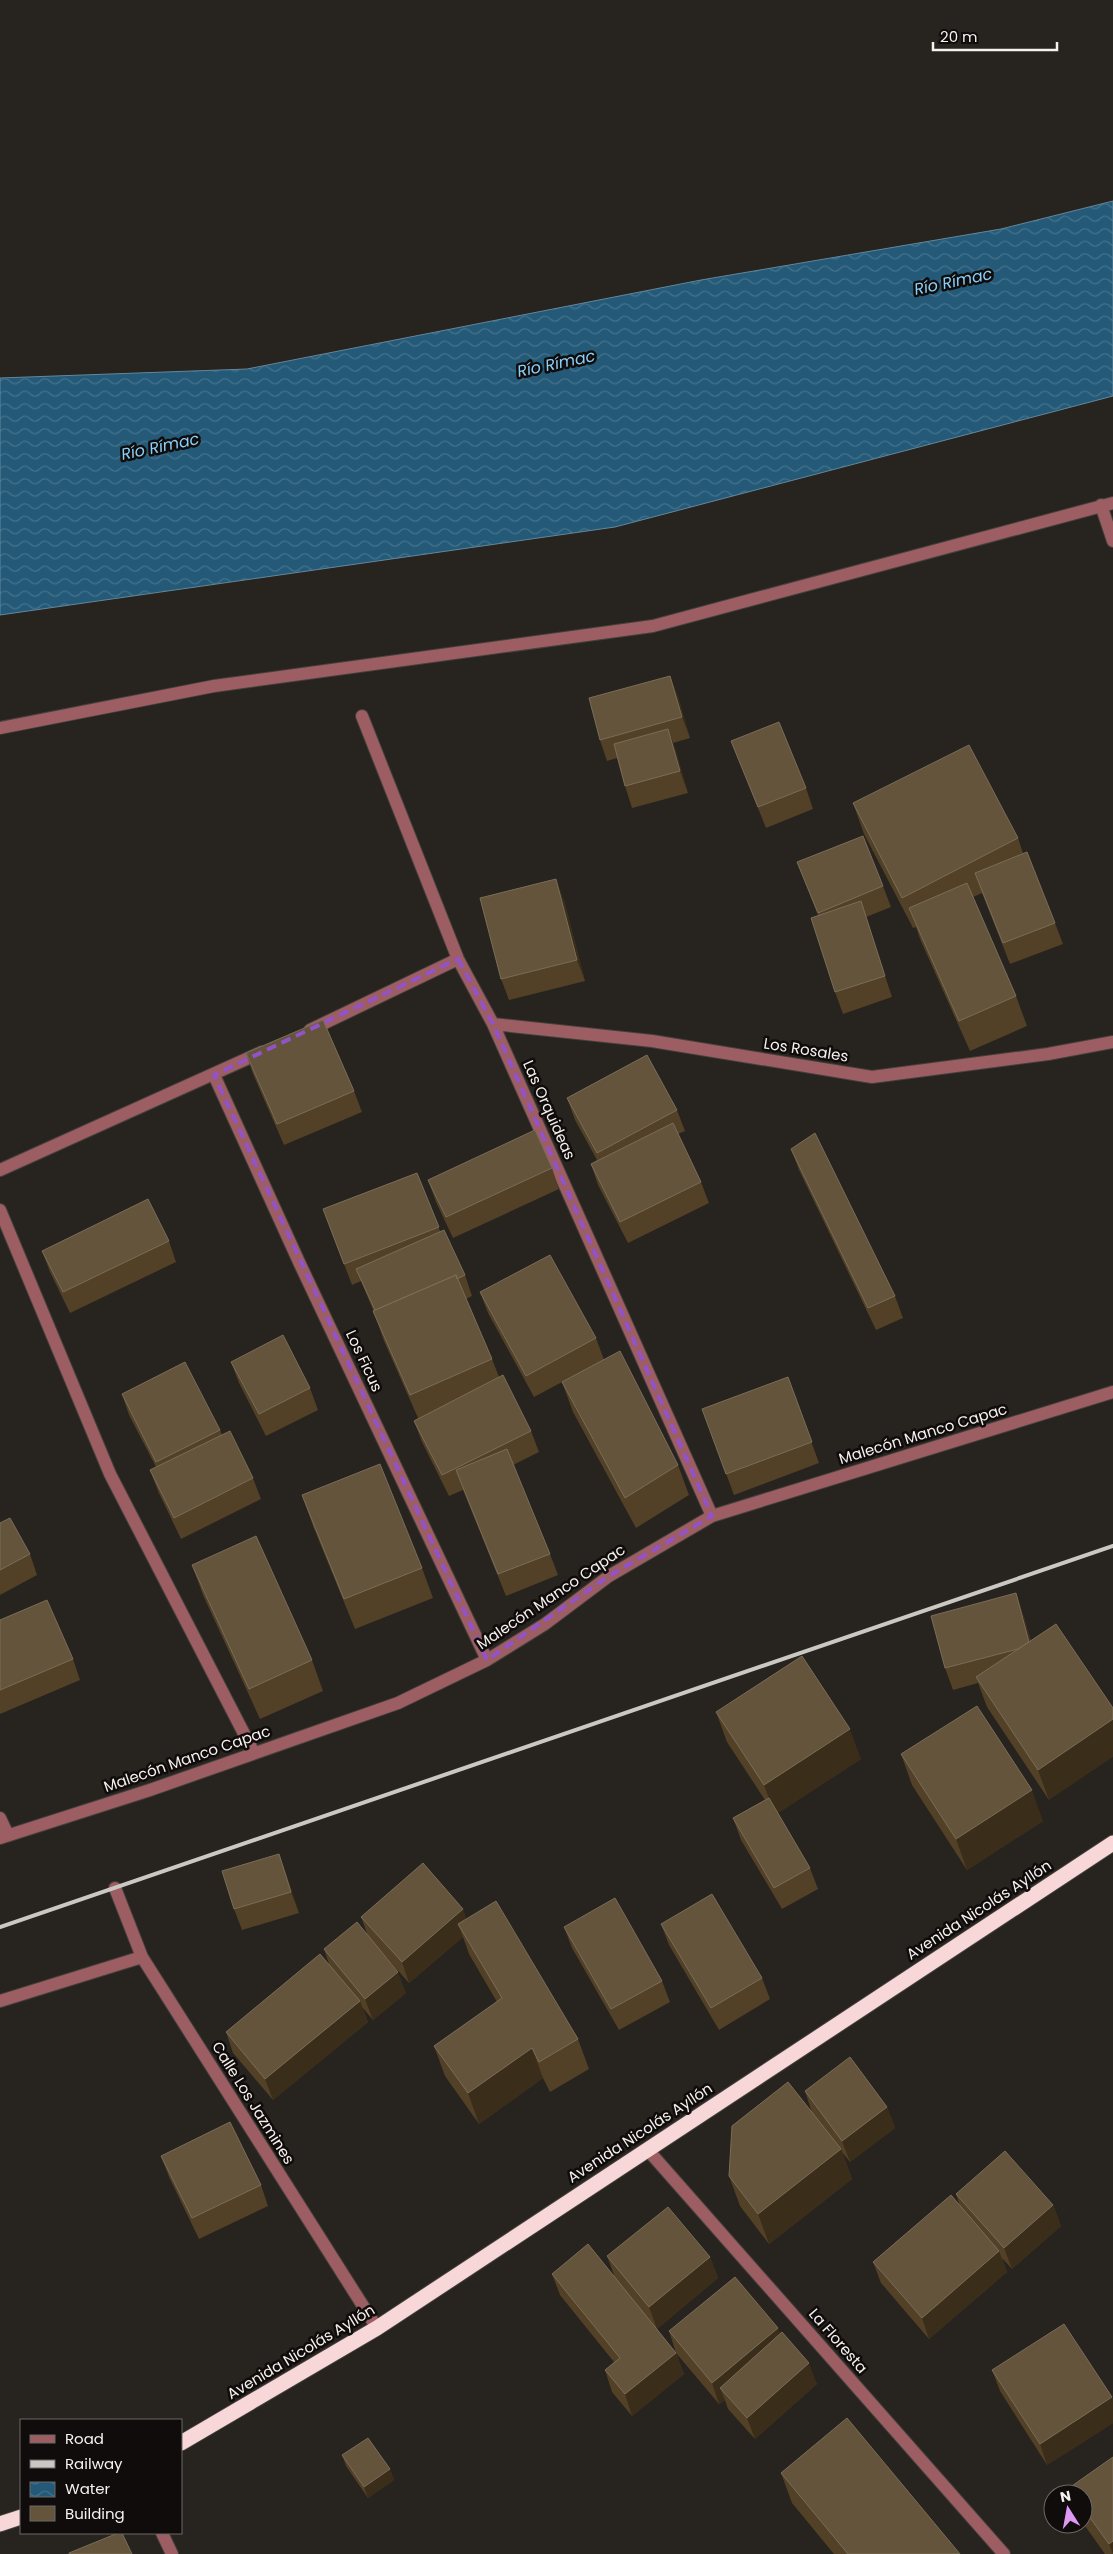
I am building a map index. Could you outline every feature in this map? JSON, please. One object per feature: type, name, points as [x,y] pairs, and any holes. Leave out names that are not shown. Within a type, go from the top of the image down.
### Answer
[{"type":"highway","name":"Avenida Nicolás Ayllón","points":[[182,2442],[378,2328],[1113,1843]]},
{"type":"highway","points":[[0,2524],[20,2517]]},
{"type":"street","points":[[0,728],[214,686],[653,626],[1107,504],[1113,541]]},
{"type":"street","name":"Las Orquideas","points":[[362,716],[458,959],[493,1024],[712,1516]]},
{"type":"street","points":[[302,1034],[458,959]]},
{"type":"street","name":"Los Rosales","points":[[493,1024],[652,1041],[872,1077],[1048,1054],[1113,1042]]},
{"type":"street","points":[[0,1170],[275,1046]]},
{"type":"street","name":"Los Ficus","points":[[214,1075],[487,1660]]},
{"type":"street","points":[[0,1210],[110,1474],[254,1754]]},
{"type":"street","name":"Malecón Manco Capac","points":[[4,1837],[254,1754],[398,1703],[487,1660],[545,1624],[609,1576],[712,1516],[1113,1392]]},
{"type":"street","points":[[0,1818],[4,1837]]},
{"type":"street","name":"Calle Los Jazmines","points":[[115,1888],[142,1957],[378,2328]]},
{"type":"street","points":[[0,2001],[142,1957]]},
{"type":"street","name":"La Floresta","points":[[647,2149],[1004,2554]]},
{"type":"street","points":[[162,2534],[172,2554]]},
{"type":"highlighted area","points":[[458,959],[493,1024],[712,1516],[609,1576],[487,1660],[214,1075]]},
{"type":"water","name":"Río Rímac","points":[[1113,201],[1113,396],[615,527],[0,615],[0,378],[247,369],[701,280],[1001,229]]},
{"type":"building","points":[[670,676],[682,717],[600,740],[589,698]]},
{"type":"building","points":[[779,722],[806,788],[758,807],[731,741]]},
{"type":"building","points":[[668,729],[680,771],[625,786],[614,744]]},
{"type":"building","points":[[969,745],[1018,838],[902,898],[853,803]]},
{"type":"building","points":[[863,836],[883,886],[818,913],[797,862]]},
{"type":"building","points":[[1027,852],[1055,923],[1003,943],[975,873]]},
{"type":"building","points":[[556,879],[577,960],[501,979],[480,898]]},
{"type":"building","points":[[967,883],[1016,996],[959,1021],[909,908]]},
{"type":"building","points":[[861,901],[885,976],[835,992],[811,918]]},
{"type":"building","points":[[323,1020],[354,1091],[277,1124],[246,1053]]},
{"type":"building","points":[[647,1055],[677,1110],[597,1153],[567,1098]]},
{"type":"building","points":[[673,1123],[701,1182],[620,1222],[591,1164]]},
{"type":"building","points":[[535,1130],[552,1168],[446,1217],[428,1180]]},
{"type":"building","points":[[815,1133],[895,1296],[868,1308],[791,1149]]},
{"type":"building","points":[[417,1173],[439,1227],[344,1264],[323,1209]]},
{"type":"building","points":[[148,1199],[169,1241],[63,1292],[42,1251]]},
{"type":"building","points":[[444,1230],[465,1275],[457,1279],[456,1275],[375,1310],[356,1269]]},
{"type":"building","points":[[550,1255],[596,1338],[526,1376],[480,1292]]},
{"type":"building","points":[[456,1275],[492,1359],[410,1395],[373,1311]]},
{"type":"building","points":[[283,1335],[310,1388],[259,1414],[231,1362]]},
{"type":"building","points":[[620,1351],[678,1465],[625,1498],[562,1382]]},
{"type":"building","points":[[185,1362],[220,1430],[156,1462],[122,1394]]},
{"type":"building","points":[[503,1375],[531,1431],[442,1475],[414,1421]]},
{"type":"building","points":[[788,1377],[812,1442],[726,1474],[702,1409]]},
{"type":"building","points":[[230,1431],[253,1478],[174,1518],[150,1470]]},
{"type":"building","points":[[507,1449],[550,1554],[498,1574],[456,1470]]},
{"type":"building","points":[[380,1464],[422,1568],[344,1599],[302,1495]]},
{"type":"building","points":[[10,1518],[30,1554],[0,1570],[0,1523]]},
{"type":"building","points":[[256,1536],[312,1660],[249,1689],[192,1565]]},
{"type":"building","points":[[1016,1593],[1029,1642],[1018,1649],[945,1668],[931,1616]]},
{"type":"building","points":[[47,1600],[73,1659],[0,1690],[0,1620]]},
{"type":"building","points":[[1056,1624],[1113,1708],[1113,1719],[1038,1770],[976,1677]]},
{"type":"building","points":[[802,1656],[850,1729],[764,1785],[716,1712]]},
{"type":"building","points":[[977,1706],[1032,1790],[956,1839],[901,1754]]},
{"type":"building","points":[[769,1798],[810,1868],[774,1888],[733,1818]]},
{"type":"building","points":[[279,1854],[291,1892],[234,1909],[222,1871]]},
{"type":"building","points":[[423,1863],[463,1909],[402,1962],[361,1917]]},
{"type":"building","points":[[712,1894],[762,1978],[711,2008],[661,1924]]},
{"type":"building","points":[[615,1898],[662,1981],[611,2009],[564,1927]]},
{"type":"building","points":[[496,1901],[578,2039],[539,2062],[532,2048],[468,2093],[434,2046],[502,1998],[458,1924]]},
{"type":"building","points":[[357,1922],[398,1972],[365,1999],[324,1949]]},
{"type":"building","points":[[320,1954],[360,2001],[265,2079],[226,2032]]},
{"type":"building","points":[[850,2057],[887,2107],[842,2141],[805,2091]]},
{"type":"building","points":[[788,2082],[841,2149],[758,2214],[729,2176],[732,2126]]},
{"type":"building","points":[[230,2122],[261,2185],[192,2218],[161,2156]]},
{"type":"building","points":[[1005,2151],[1053,2205],[1004,2248],[956,2194]]},
{"type":"building","points":[[951,2195],[999,2251],[922,2318],[873,2262]]},
{"type":"building","points":[[668,2207],[710,2257],[649,2307],[607,2256]]},
{"type":"building","points":[[588,2244],[676,2353],[625,2394],[605,2370],[620,2358],[552,2274]]},
{"type":"building","points":[[735,2277],[778,2328],[712,2383],[669,2331]]},
{"type":"building","points":[[1064,2324],[1112,2397],[1040,2444],[992,2370]]},
{"type":"building","points":[[782,2332],[809,2363],[747,2418],[720,2388]]},
{"type":"building","points":[[847,2418],[960,2554],[848,2554],[781,2473]]},
{"type":"building","points":[[368,2438],[390,2469],[364,2487],[342,2455]]},
{"type":"building","points":[[1113,2457],[1113,2541],[1109,2544],[1093,2522],[1093,2484],[1075,2484]]},
{"type":"building","points":[[116,2534],[122,2534],[132,2554],[69,2554]]},
{"type":"railway","points":[[0,1927],[1113,1546]]}]
